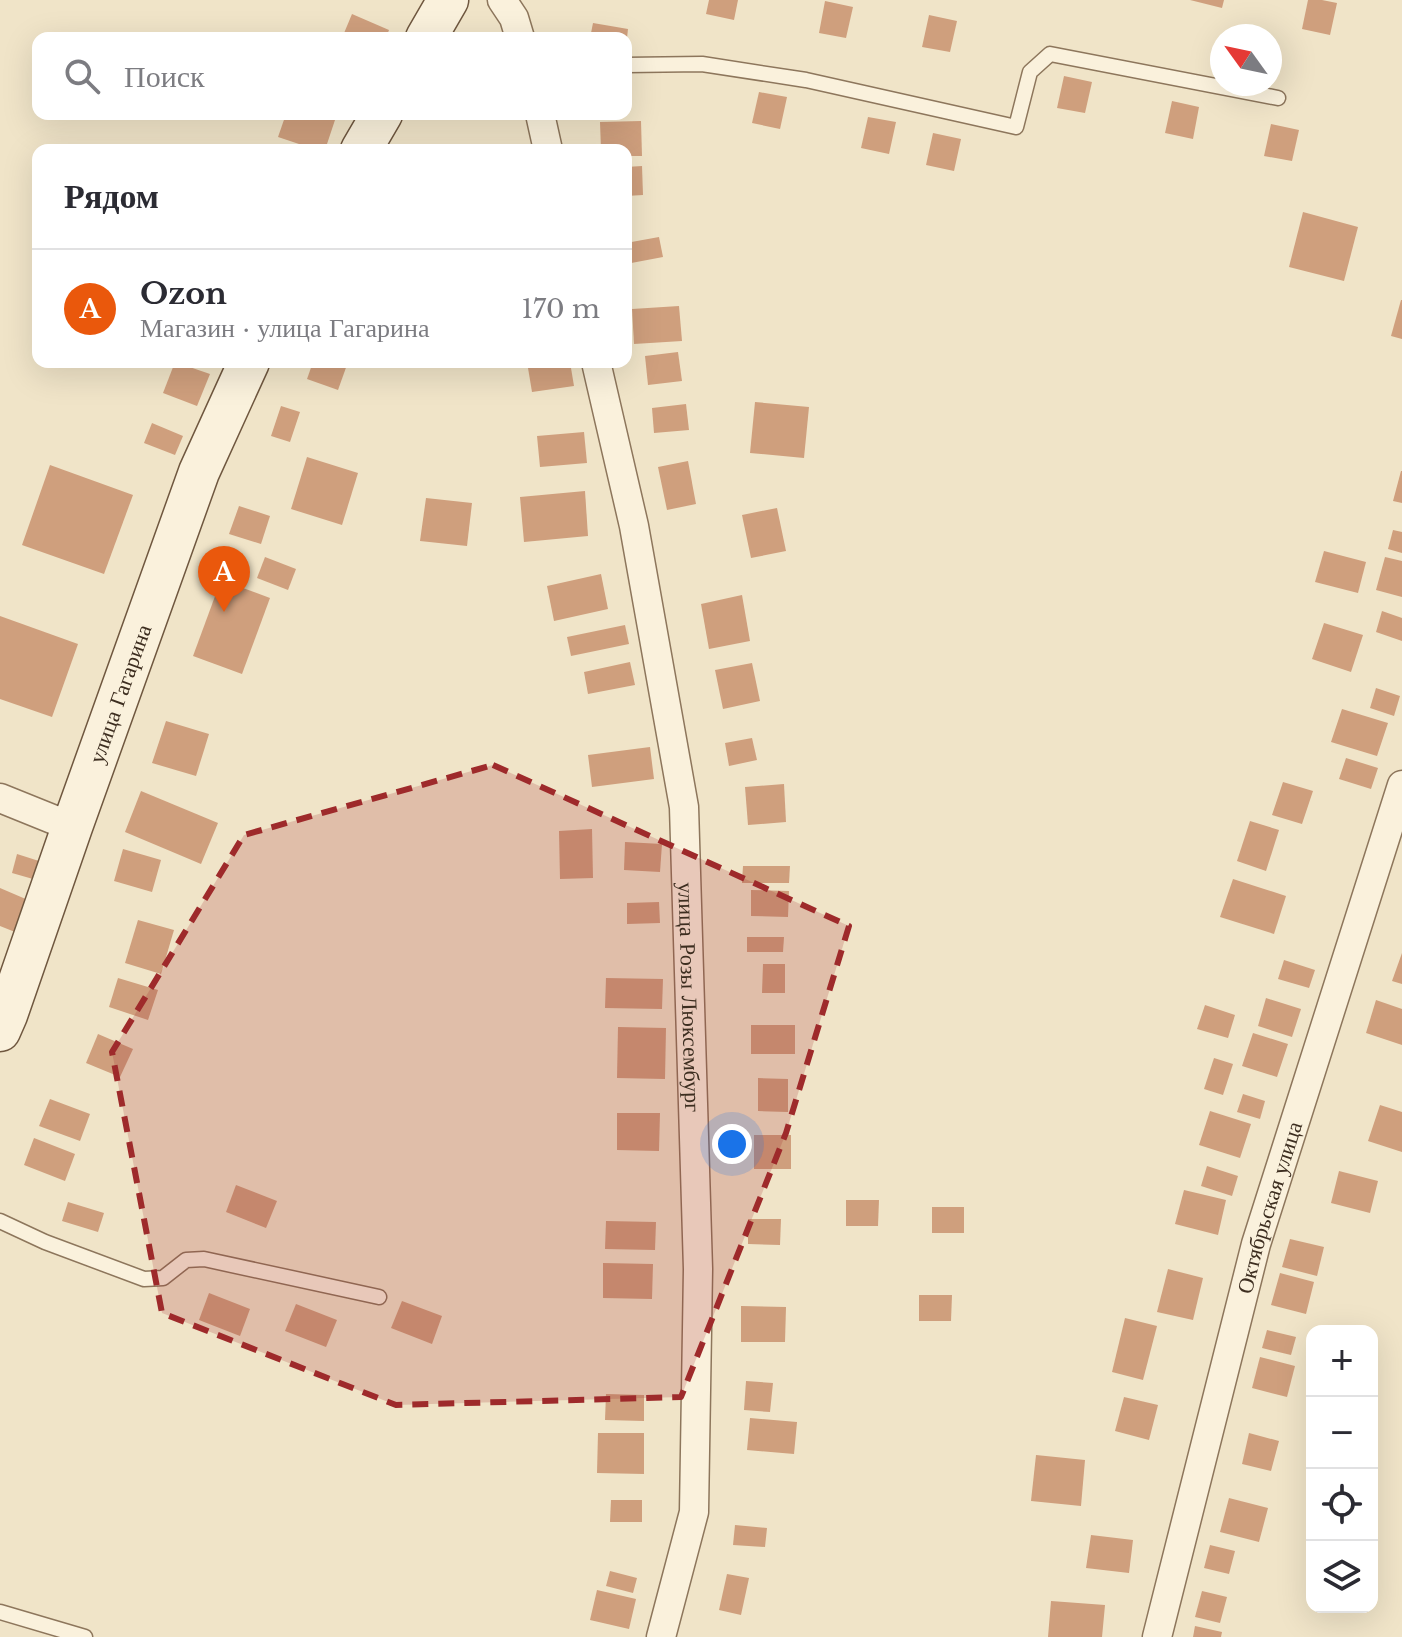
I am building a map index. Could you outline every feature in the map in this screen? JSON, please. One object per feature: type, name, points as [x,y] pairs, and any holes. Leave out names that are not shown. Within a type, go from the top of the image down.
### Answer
[{"type":"main road","points":[[429,32],[448,0]]},
{"type":"main road","points":[[364,144],[378,120]]},
{"type":"main road","name":"улица Гагарина","points":[[0,1031],[199,472],[246,368]]},
{"type":"street","points":[[502,0],[514,18],[518,32]]},
{"type":"street","points":[[541,120],[547,144]]},
{"type":"street","name":"улица Розы Люксембург","points":[[597,368],[634,526],[684,807],[698,1269],[694,1512],[661,1637]]},
{"type":"street","name":"Октябрьская улица","points":[[1157,1637],[1256,1244],[1402,785]]},
{"type":"street","points":[[0,798],[72,827]]},
{"type":"lane","points":[[632,65],[702,64],[791,78],[1016,127],[1030,72],[1050,54],[1278,98]]},
{"type":"lane","points":[[0,1221],[45,1242],[144,1279],[163,1278],[186,1260],[204,1259],[379,1297]]},
{"type":"lane","points":[[0,1612],[85,1637]]},
{"type":"highlighted area","points":[[493,765],[849,926],[786,1133],[681,1397],[396,1405],[162,1313],[112,1052],[244,835]]},
{"type":"building","points":[[709,0],[738,0],[734,20],[706,14]]},
{"type":"building","points":[[1190,0],[1224,0],[1222,8]]},
{"type":"building","points":[[1308,0],[1337,3],[1330,35],[1302,29]]},
{"type":"building","points":[[825,1],[853,7],[846,38],[819,33]]},
{"type":"building","points":[[352,14],[389,30],[388,32],[344,32]]},
{"type":"building","points":[[929,15],[957,21],[950,52],[922,47]]},
{"type":"building","points":[[593,23],[628,29],[628,32],[591,32]]},
{"type":"building","points":[[1064,76],[1092,82],[1085,113],[1057,108]]},
{"type":"building","points":[[759,92],[787,97],[780,129],[752,123]]},
{"type":"building","points":[[1172,101],[1199,107],[1193,139],[1165,133]]},
{"type":"building","points":[[868,117],[896,122],[889,154],[861,148]]},
{"type":"building","points":[[284,120],[335,120],[327,144],[299,144],[278,137]]},
{"type":"building","points":[[641,121],[642,156],[632,156],[632,144],[601,144],[600,122]]},
{"type":"building","points":[[1271,124],[1299,130],[1292,161],[1264,156]]},
{"type":"building","points":[[933,133],[961,139],[954,171],[926,165]]},
{"type":"building","points":[[642,166],[643,195],[632,196],[632,167]]},
{"type":"building","points":[[1303,212],[1358,227],[1344,281],[1289,267]]},
{"type":"building","points":[[659,237],[663,257],[632,263],[632,242]]},
{"type":"building","points":[[1402,300],[1402,339],[1391,336]]},
{"type":"building","points":[[679,306],[682,341],[634,344],[632,309]]},
{"type":"building","points":[[678,352],[682,381],[648,385],[645,356]]},
{"type":"building","points":[[173,368],[192,368],[210,374],[197,406],[163,393]]},
{"type":"building","points":[[311,368],[346,368],[338,390],[307,379]]},
{"type":"building","points":[[528,368],[571,368],[574,386],[532,392]]},
{"type":"building","points":[[755,402],[809,407],[804,458],[750,453]]},
{"type":"building","points":[[686,404],[689,430],[654,433],[652,408]]},
{"type":"building","points":[[281,406],[300,412],[290,442],[271,436]]},
{"type":"building","points":[[152,423],[183,436],[175,455],[144,443]]},
{"type":"building","points":[[584,432],[587,463],[540,467],[537,436]]},
{"type":"building","points":[[307,457],[358,473],[342,525],[291,509]]},
{"type":"building","points":[[688,461],[696,504],[667,510],[658,467]]},
{"type":"building","points":[[50,465],[133,495],[104,574],[22,545]]},
{"type":"building","points":[[1402,471],[1402,503],[1393,501]]},
{"type":"building","points":[[585,491],[588,536],[524,542],[520,497]]},
{"type":"building","points":[[426,498],[472,503],[467,546],[420,541]]},
{"type":"building","points":[[239,506],[270,516],[261,544],[229,534]]},
{"type":"building","points":[[777,508],[786,551],[751,558],[742,515]]},
{"type":"building","points":[[1393,530],[1402,532],[1402,553],[1388,549]]},
{"type":"building","points":[[1324,551],[1366,562],[1358,593],[1315,582]]},
{"type":"building","points":[[265,557],[296,569],[288,590],[257,578]]},
{"type":"building","points":[[1385,557],[1402,561],[1402,597],[1376,590]]},
{"type":"building","points":[[601,574],[608,609],[554,621],[547,586]]},
{"type":"building","points":[[221,580],[270,598],[242,674],[193,656]]},
{"type":"building","points":[[742,595],[750,641],[709,649],[701,604]]},
{"type":"building","points":[[1382,611],[1402,618],[1402,641],[1376,632]]},
{"type":"building","points":[[0,616],[78,644],[52,717],[0,699]]},
{"type":"building","points":[[1324,623],[1363,635],[1351,672],[1312,659]]},
{"type":"building","points":[[625,625],[629,644],[571,656],[567,637]]},
{"type":"building","points":[[630,662],[635,685],[588,694],[584,672]]},
{"type":"building","points":[[752,663],[760,701],[723,709],[715,670]]},
{"type":"building","points":[[1376,688],[1400,696],[1394,716],[1370,708]]},
{"type":"building","points":[[1342,709],[1388,723],[1377,756],[1331,742]]},
{"type":"building","points":[[166,721],[209,734],[196,776],[152,763]]},
{"type":"building","points":[[752,738],[757,760],[729,766],[725,743]]},
{"type":"building","points":[[650,747],[654,779],[592,787],[588,755]]},
{"type":"building","points":[[1346,758],[1378,768],[1371,789],[1339,779]]},
{"type":"building","points":[[1283,782],[1313,791],[1302,824],[1272,815]]},
{"type":"building","points":[[784,784],[786,822],[748,825],[745,787]]},
{"type":"building","points":[[141,791],[218,823],[201,864],[125,832]]},
{"type":"building","points":[[1250,821],[1279,830],[1266,871],[1237,861]]},
{"type":"building","points":[[592,829],[593,878],[560,879],[559,831]]},
{"type":"building","points":[[625,842],[662,844],[660,872],[624,870]]},
{"type":"building","points":[[123,849],[161,860],[152,892],[114,881]]},
{"type":"building","points":[[17,854],[39,861],[33,879],[12,873]]},
{"type":"building","points":[[743,866],[790,866],[789,883],[742,883]]},
{"type":"building","points":[[1233,879],[1286,896],[1274,934],[1220,917]]},
{"type":"building","points":[[0,888],[28,900],[15,932],[0,926]]},
{"type":"building","points":[[751,890],[789,891],[788,917],[751,916]]},
{"type":"building","points":[[659,902],[660,923],[627,924],[627,903]]},
{"type":"building","points":[[138,920],[174,930],[161,974],[125,963]]},
{"type":"building","points":[[747,937],[784,937],[783,952],[747,952]]},
{"type":"building","points":[[1402,953],[1402,984],[1392,981]]},
{"type":"building","points":[[1284,960],[1315,970],[1309,988],[1278,979]]},
{"type":"building","points":[[763,964],[785,964],[785,993],[762,993]]},
{"type":"building","points":[[118,978],[158,990],[148,1020],[109,1007]]},
{"type":"building","points":[[606,978],[663,979],[662,1009],[605,1008]]},
{"type":"building","points":[[1266,998],[1301,1009],[1292,1037],[1258,1026]]},
{"type":"building","points":[[1376,1000],[1402,1009],[1402,1045],[1366,1033]]},
{"type":"building","points":[[1205,1005],[1235,1015],[1228,1038],[1197,1029]]},
{"type":"building","points":[[751,1025],[795,1025],[795,1054],[751,1054]]},
{"type":"building","points":[[618,1027],[666,1028],[665,1079],[617,1078]]},
{"type":"building","points":[[1253,1033],[1288,1044],[1277,1077],[1242,1066]]},
{"type":"building","points":[[98,1034],[133,1049],[120,1077],[86,1063]]},
{"type":"building","points":[[1214,1058],[1233,1064],[1223,1095],[1204,1089]]},
{"type":"building","points":[[758,1078],[788,1079],[788,1112],[758,1111]]},
{"type":"building","points":[[1243,1094],[1265,1101],[1260,1119],[1237,1112]]},
{"type":"building","points":[[50,1099],[90,1114],[80,1141],[39,1126]]},
{"type":"building","points":[[1380,1105],[1402,1112],[1402,1152],[1368,1141]]},
{"type":"building","points":[[1210,1111],[1251,1124],[1240,1158],[1199,1145]]},
{"type":"building","points":[[617,1113],[660,1113],[659,1151],[617,1150]]},
{"type":"building","points":[[754,1135],[791,1135],[791,1169],[754,1169]]},
{"type":"building","points":[[34,1138],[75,1154],[65,1181],[24,1165]]},
{"type":"building","points":[[1207,1166],[1238,1176],[1232,1196],[1201,1186]]},
{"type":"building","points":[[1339,1171],[1378,1181],[1370,1213],[1331,1203]]},
{"type":"building","points":[[236,1185],[277,1201],[266,1228],[226,1212]]},
{"type":"building","points":[[1184,1190],[1226,1200],[1218,1235],[1175,1224]]},
{"type":"building","points":[[846,1200],[879,1200],[878,1226],[846,1226]]},
{"type":"building","points":[[68,1202],[104,1213],[98,1232],[62,1221]]},
{"type":"building","points":[[932,1207],[964,1207],[964,1233],[932,1233]]},
{"type":"building","points":[[748,1219],[781,1219],[780,1245],[748,1244]]},
{"type":"building","points":[[606,1221],[656,1222],[655,1250],[605,1249]]},
{"type":"building","points":[[1290,1239],[1324,1247],[1317,1276],[1282,1267]]},
{"type":"building","points":[[603,1263],[653,1264],[652,1299],[603,1298]]},
{"type":"building","points":[[1168,1269],[1203,1278],[1193,1320],[1157,1312]]},
{"type":"building","points":[[1280,1273],[1314,1282],[1306,1314],[1271,1305]]},
{"type":"building","points":[[209,1293],[250,1309],[240,1336],[199,1320]]},
{"type":"building","points":[[919,1295],[952,1295],[951,1321],[919,1321]]},
{"type":"building","points":[[402,1301],[442,1316],[432,1344],[391,1328]]},
{"type":"building","points":[[296,1304],[337,1320],[326,1347],[285,1331]]},
{"type":"building","points":[[741,1306],[786,1307],[785,1342],[741,1342]]},
{"type":"building","points":[[1125,1318],[1157,1326],[1143,1380],[1112,1372]]},
{"type":"building","points":[[1267,1330],[1296,1337],[1291,1355],[1262,1348]]},
{"type":"building","points":[[1260,1357],[1295,1366],[1287,1397],[1252,1388]]},
{"type":"building","points":[[746,1381],[773,1383],[770,1412],[744,1410]]},
{"type":"building","points":[[606,1394],[644,1395],[644,1421],[605,1420]]},
{"type":"building","points":[[1124,1397],[1158,1405],[1149,1440],[1115,1431]]},
{"type":"building","points":[[750,1418],[797,1422],[794,1454],[747,1450]]},
{"type":"building","points":[[598,1433],[644,1433],[644,1474],[597,1473]]},
{"type":"building","points":[[1249,1433],[1279,1441],[1271,1471],[1242,1464]]},
{"type":"building","points":[[1036,1455],[1085,1460],[1081,1506],[1031,1501]]},
{"type":"building","points":[[1229,1498],[1268,1508],[1259,1542],[1220,1532]]},
{"type":"building","points":[[611,1500],[642,1500],[642,1522],[610,1522]]},
{"type":"building","points":[[735,1525],[767,1528],[765,1547],[733,1545]]},
{"type":"building","points":[[1091,1535],[1133,1540],[1129,1573],[1086,1568]]},
{"type":"building","points":[[1210,1545],[1235,1551],[1229,1574],[1204,1568]]},
{"type":"building","points":[[610,1571],[637,1578],[633,1593],[606,1586]]},
{"type":"building","points":[[727,1574],[749,1578],[741,1615],[719,1610]]},
{"type":"building","points":[[597,1590],[636,1599],[629,1629],[590,1620]]},
{"type":"building","points":[[1202,1591],[1227,1597],[1220,1623],[1195,1617]]},
{"type":"building","points":[[1051,1601],[1105,1605],[1102,1637],[1048,1637]]},
{"type":"building","points":[[1195,1626],[1222,1632],[1221,1637],[1193,1637]]},
{"type":"place","name":"Ozon","points":[[224,612]]}]
